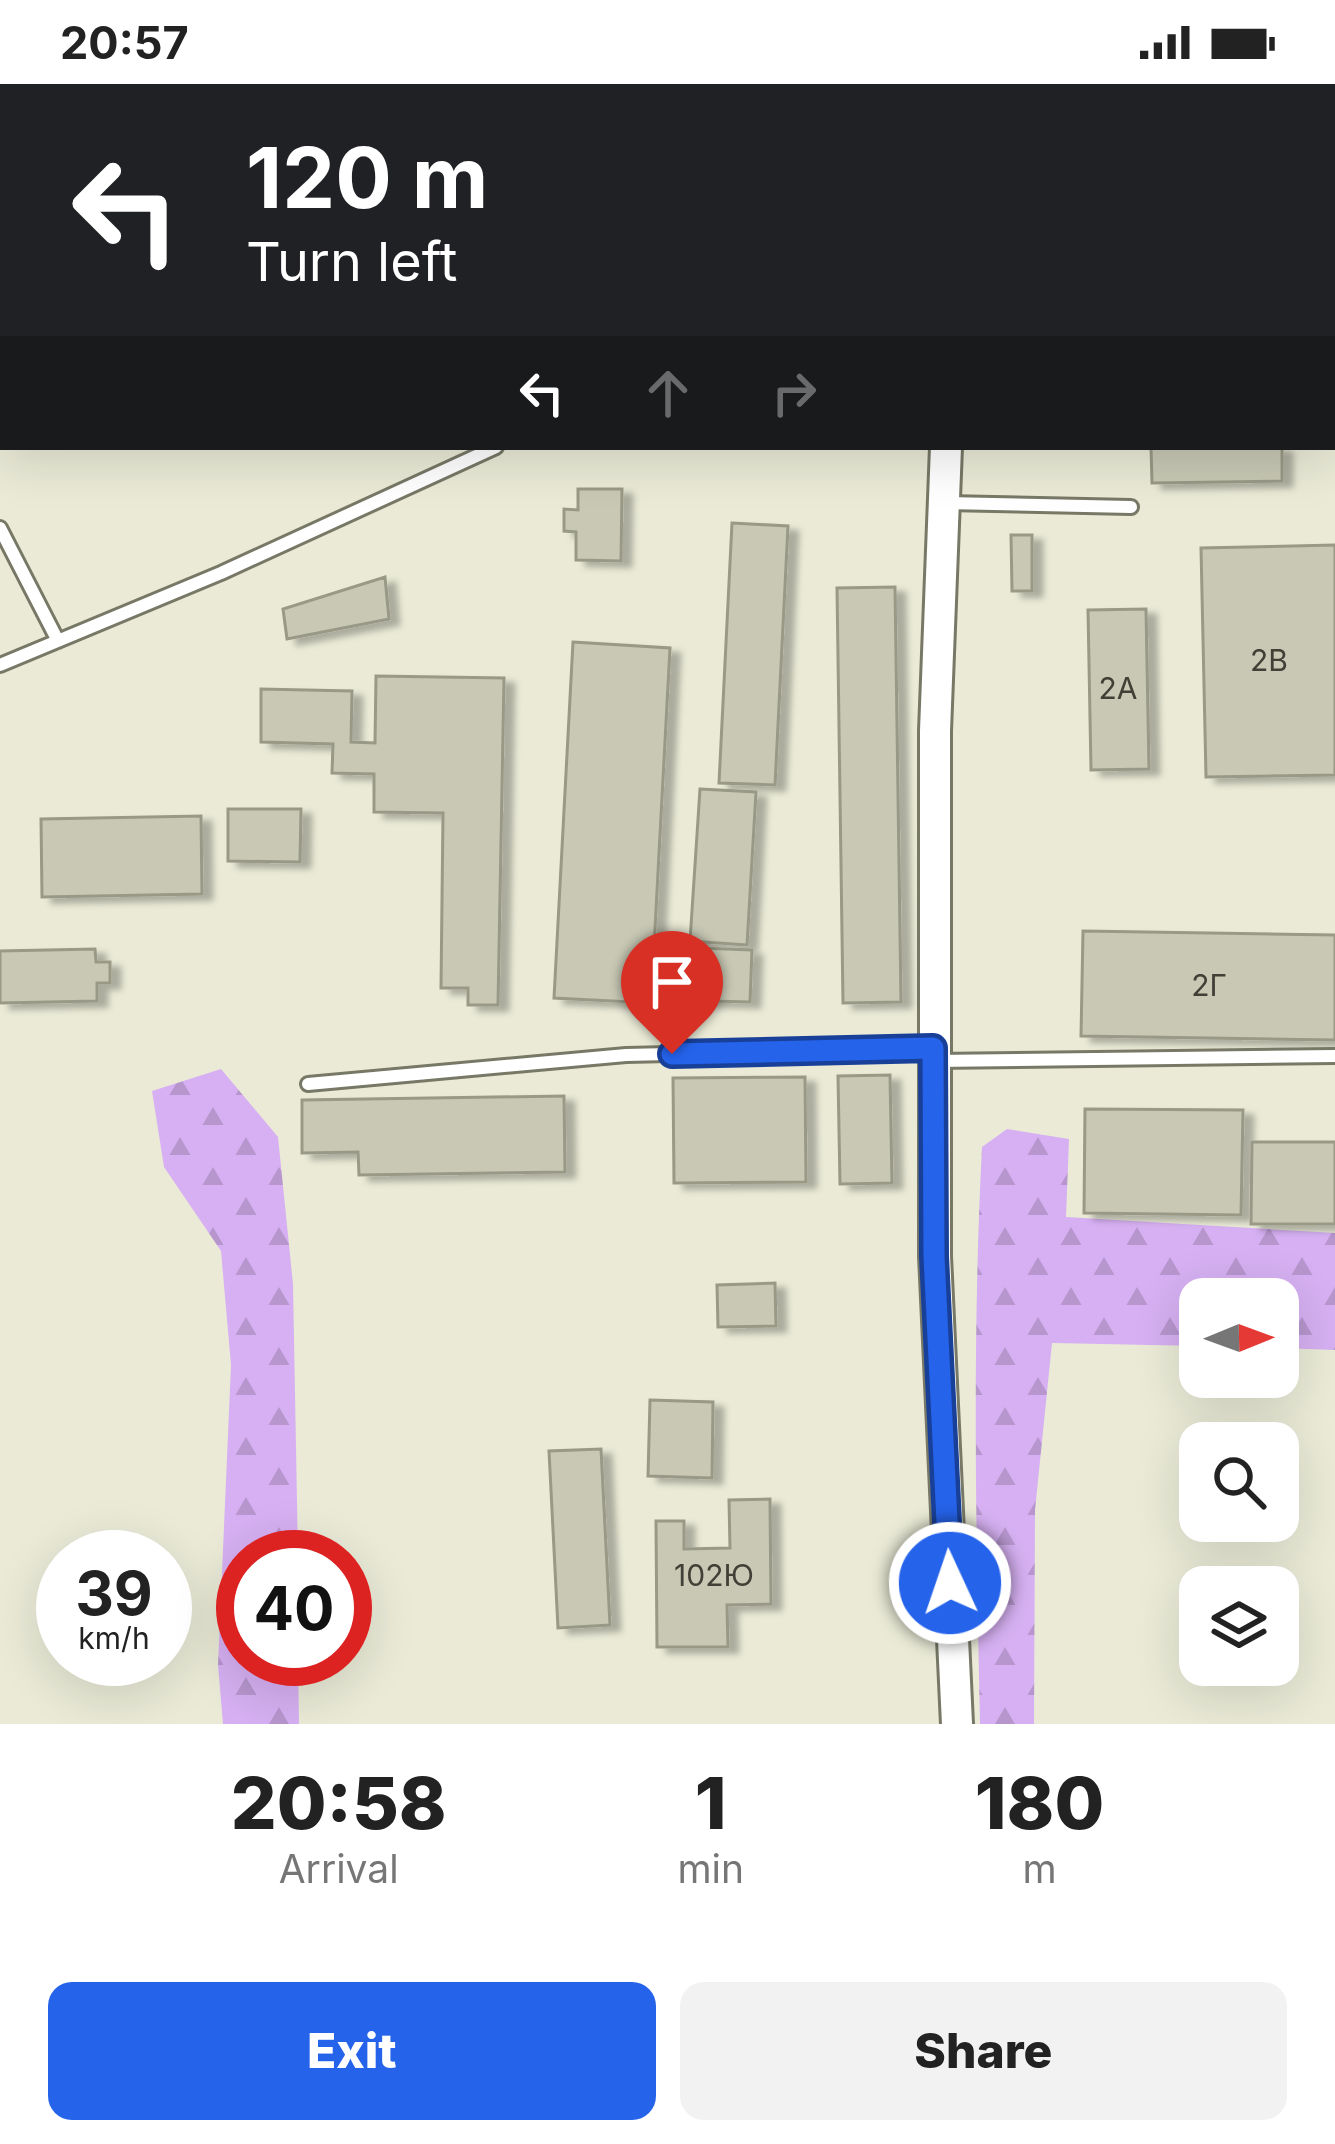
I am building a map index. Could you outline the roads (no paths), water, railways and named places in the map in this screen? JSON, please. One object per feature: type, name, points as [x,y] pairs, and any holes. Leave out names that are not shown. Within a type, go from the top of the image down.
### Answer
[{"type":"street","points":[[946,450],[934,730],[934,1256],[957,1724]]},
{"type":"lane","points":[[0,665],[220,573],[489,450]]},
{"type":"lane","points":[[946,503],[1131,507]]},
{"type":"lane","points":[[0,528],[58,641]]},
{"type":"lane","points":[[308,1084],[626,1055],[1335,1055]]}]
